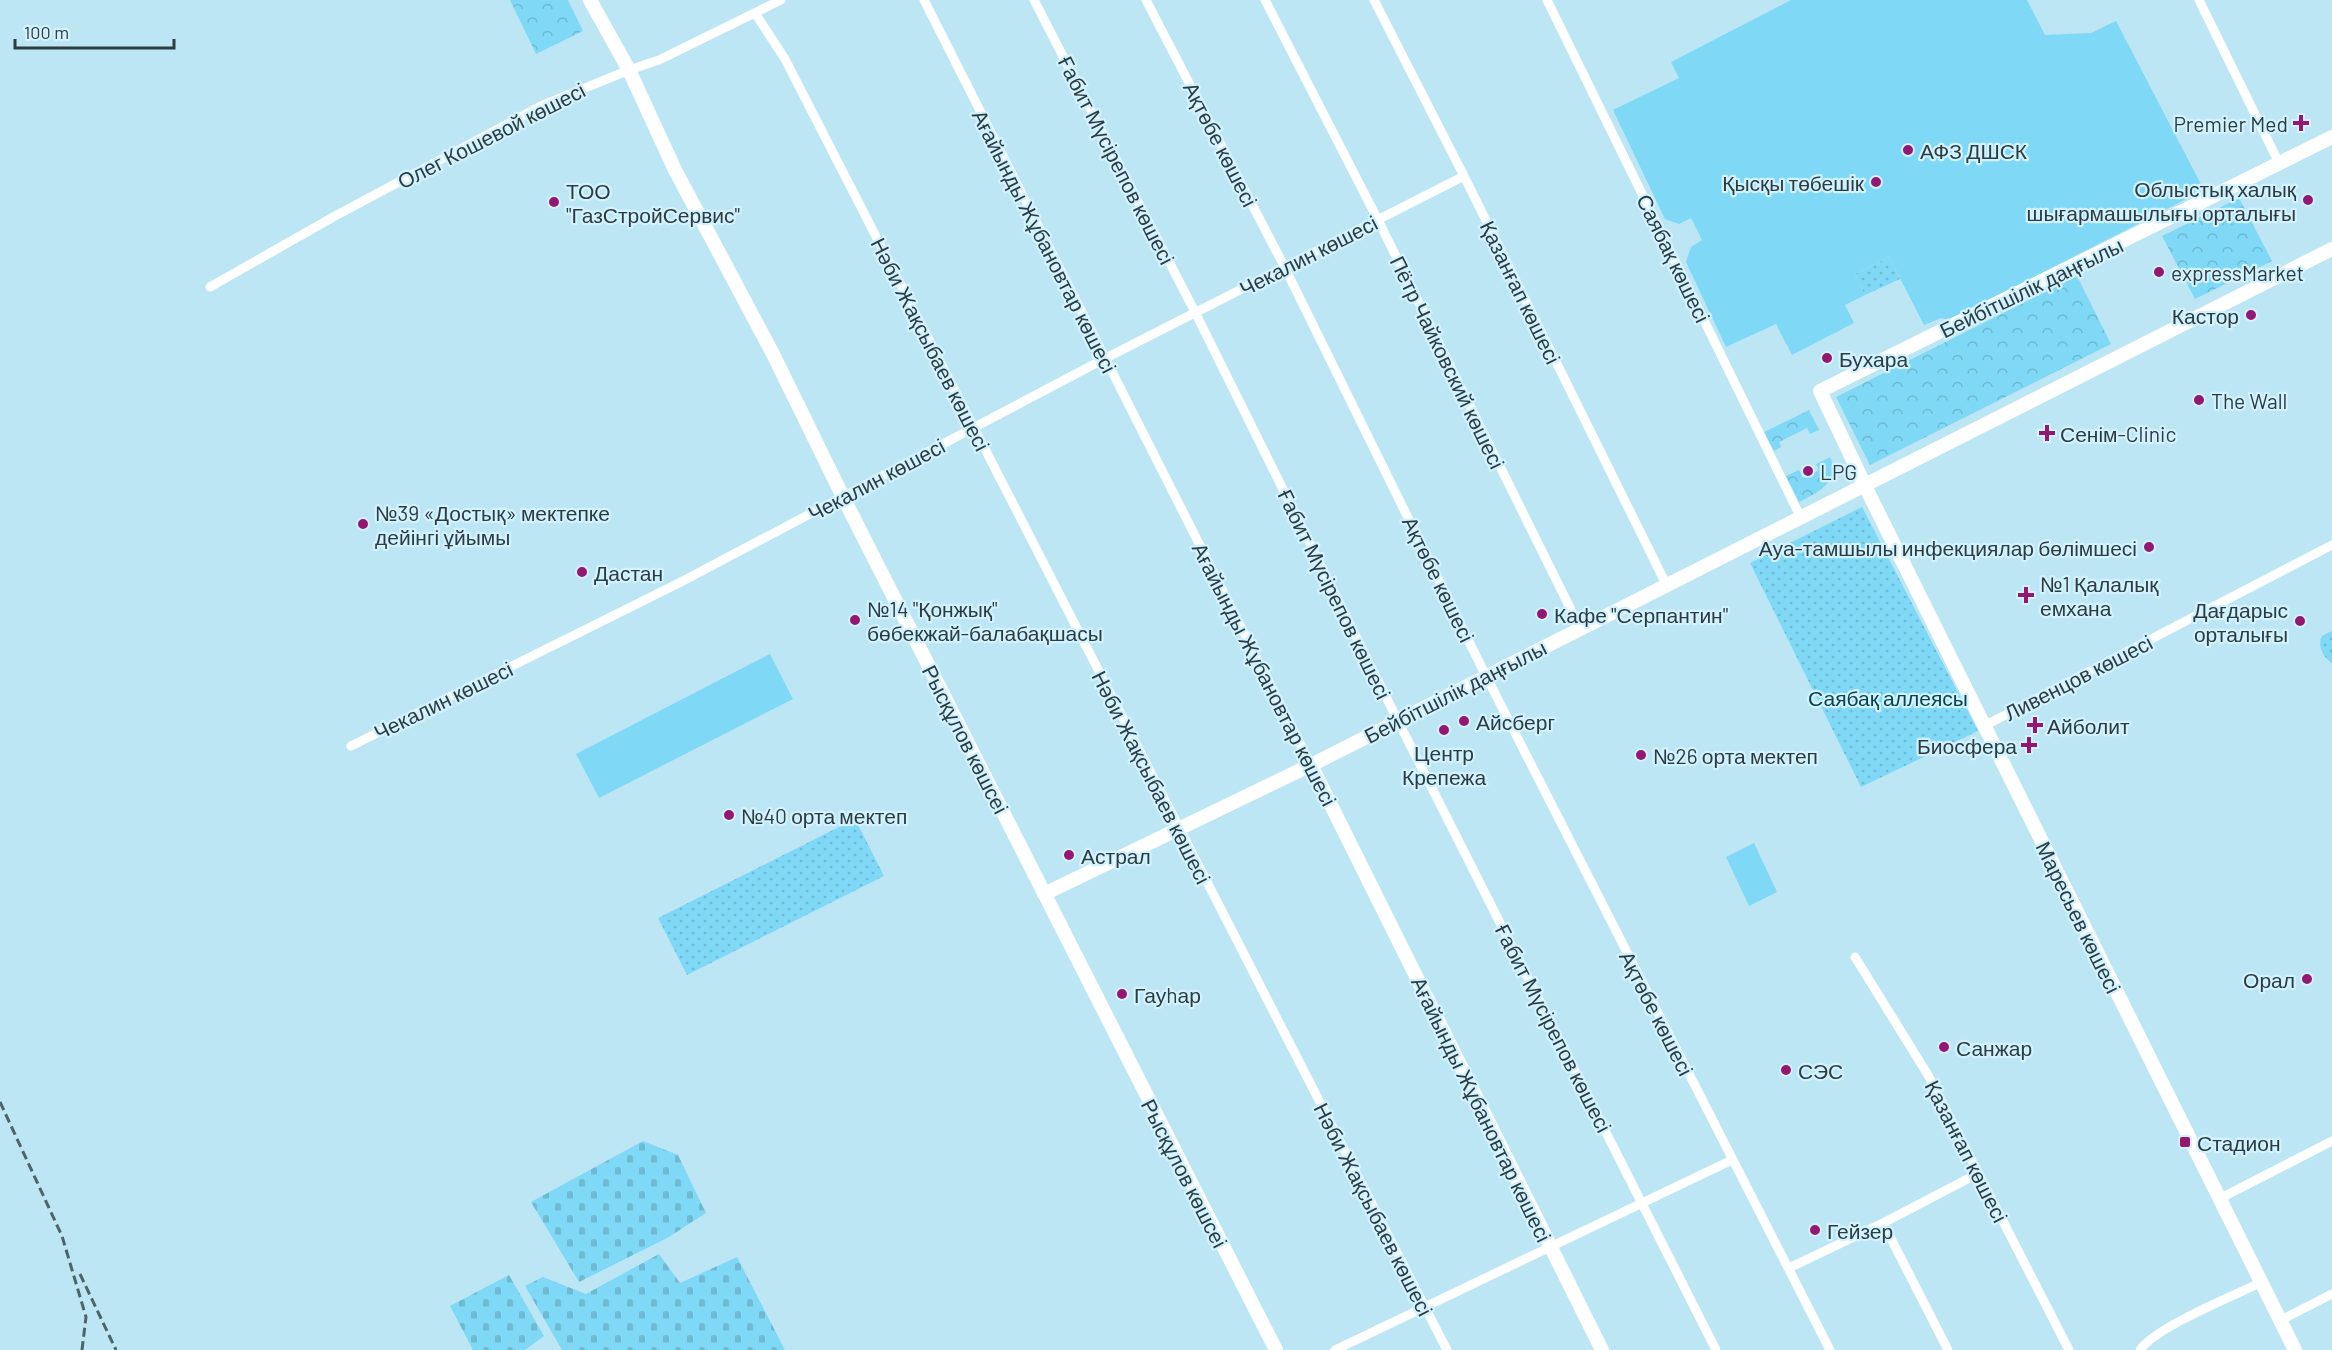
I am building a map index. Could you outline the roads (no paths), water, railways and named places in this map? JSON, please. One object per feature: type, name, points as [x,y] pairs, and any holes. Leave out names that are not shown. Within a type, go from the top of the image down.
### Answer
[{"type":"street","name":"Рысқұлов көшсеі","points":[[590,0],[628,70],[675,170],[773,354],[843,497],[1276,1350]]},
{"type":"street","name":"Олег Кошевой көшесі","points":[[210,287],[335,216],[542,106],[628,70],[659,60],[781,0]]},
{"type":"street","name":"Ағайынды Жұбановтар көшесі","points":[[924,0],[1311,765],[1602,1350]]},
{"type":"street","name":"Ғабит Мүсірепов көшесі","points":[[1034,0],[1195,312],[1398,721],[1716,1350]]},
{"type":"street","name":"Ақтөбе көшесі","points":[[1146,0],[1284,267],[1486,676],[1830,1350]]},
{"type":"street","name":"Пётр Чайковский көшесі","points":[[1265,0],[1378,220],[1580,628]]},
{"type":"street","name":"Қазанғап көшесі","points":[[1374,0],[1666,584]]},
{"type":"street","name":"Саябақ көшесі","points":[[1547,0],[1800,516]]},
{"type":"street","points":[[2199,0],[2279,164]]},
{"type":"street","name":"Нәби Жақсыбаев көшесі","points":[[755,13],[785,59],[1447,1350]]},
{"type":"street","name":"Бейбітшілік даңғылы","points":[[1864,483],[1820,392],[2332,137]]},
{"type":"street","name":"Чекалин көшесі","points":[[351,746],[679,583],[1104,359],[1464,176]]},
{"type":"street","name":"Бейбітшілік даңғылы","points":[[1044,894],[1311,765],[1864,483],[2332,249]]},
{"type":"street","name":"Маресьев көшесі","points":[[1864,483],[2295,1350]]},
{"type":"street","name":"Ливенцов көшесі","points":[[1984,726],[2332,545]]},
{"type":"street","name":"Қазанғап көшесі","points":[[1855,957],[1928,1075],[2069,1350]]},
{"type":"street","points":[[2219,1199],[2332,1141]]},
{"type":"street","points":[[1335,1350],[1732,1160]]},
{"type":"street","points":[[1789,1268],[1977,1174]]},
{"type":"street","points":[[1883,1223],[1948,1350]]},
{"type":"street","points":[[2140,1350],[2146,1341],[2164,1330],[2262,1282]]},
{"type":"street","points":[[2280,1320],[2332,1294]]},
{"type":"railway","points":[[0,1102],[62,1236],[86,1317],[82,1350]]},
{"type":"railway","points":[[80,1274],[116,1350]]},
{"type":"place","name":"Premier Med","points":[[2301,123]]},
{"type":"place","name":"АФЗ ДШСК","points":[[1908,150]]},
{"type":"place","name":"Қысқы төбешік","points":[[1876,182]]},
{"type":"place","name":"Облыстық халық шығармашылығы орталығы","points":[[2308,200]]},
{"type":"place","name":"ТОО \"ГазСтройСервис\"","points":[[554,202]]},
{"type":"place","name":"expressMarket","points":[[2159,272]]},
{"type":"place","name":"Кастор","points":[[2251,315]]},
{"type":"place","name":"Бухара","points":[[1827,358]]},
{"type":"place","name":"The Wall","points":[[2199,400]]},
{"type":"place","name":"Сенім-Clinic","points":[[2047,433]]},
{"type":"place","name":"LPG","points":[[1808,471]]},
{"type":"place","name":"№39 «Достық» мектепке дейінгі ұйымы","points":[[363,524]]},
{"type":"place","name":"Ауа-тамшылы инфекциялар бөлімшесі","points":[[2149,547]]},
{"type":"place","name":"Дастан","points":[[582,572]]},
{"type":"place","name":"№1 Қалалық емхана","points":[[2026,595]]},
{"type":"place","name":"Кафе \"Серпантин\"","points":[[1542,614]]},
{"type":"place","name":"№14 \"Қонжық\" бөбекжай-балабақшасы","points":[[855,620]]},
{"type":"place","name":"Дағдарыс орталығы","points":[[2300,621]]},
{"type":"place","name":"Айсберг","points":[[1464,721]]},
{"type":"place","name":"Айболит","points":[[2035,725]]},
{"type":"place","name":"Центр Крепежа","points":[[1444,730]]},
{"type":"place","name":"Биосфера","points":[[2029,745]]},
{"type":"place","name":"№26 орта мектеп","points":[[1641,755]]},
{"type":"place","name":"№40 орта мектеп","points":[[729,815]]},
{"type":"place","name":"Астрал","points":[[1069,855]]},
{"type":"place","name":"Орал","points":[[2307,979]]},
{"type":"place","name":"Гауhар","points":[[1122,994]]},
{"type":"place","name":"Санжар","points":[[1944,1047]]},
{"type":"place","name":"СЭС","points":[[1786,1070]]},
{"type":"place","name":"Стадион","points":[[2185,1142]]},
{"type":"place","name":"Гейзер","points":[[1815,1230]]},
{"type":"park label","name":"Саябақ аллеясы","points":[[1888,697]]}]
